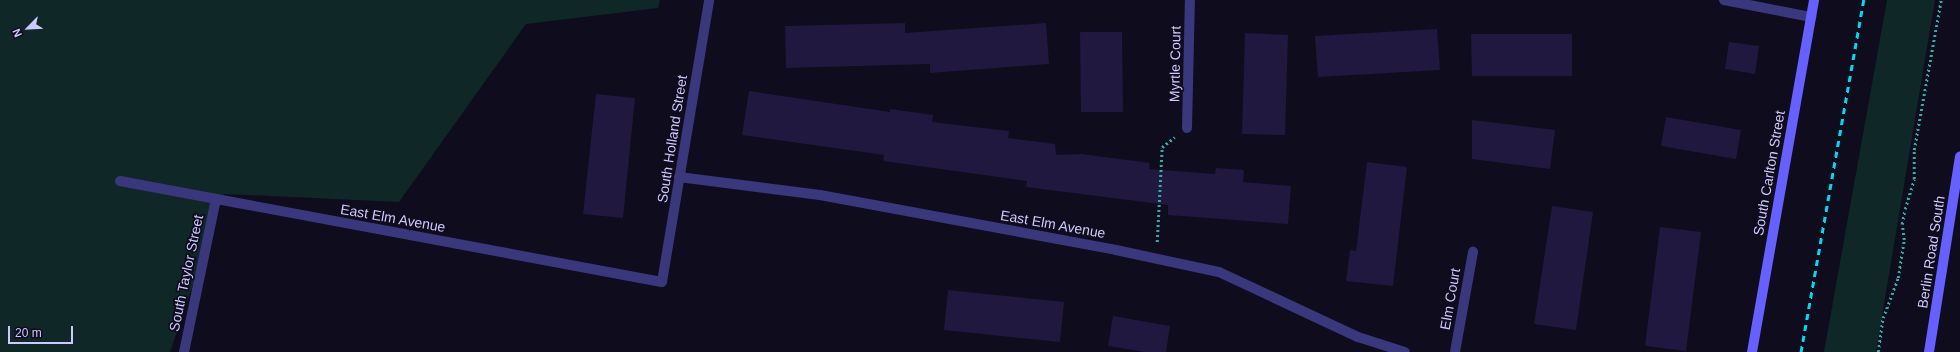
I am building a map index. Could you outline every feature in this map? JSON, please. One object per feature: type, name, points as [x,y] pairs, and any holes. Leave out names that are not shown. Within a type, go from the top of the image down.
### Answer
[{"type":"street","name":"South Holland Street","points":[[662,282],[709,0]]},
{"type":"street","name":"Myrtle Court","points":[[1187,128],[1190,0]]},
{"type":"street","points":[[1724,0],[1811,16]]},
{"type":"street","name":"South Carlton Street","points":[[1752,352],[1814,0]]},
{"type":"street","name":"Berlin Road South","points":[[1929,352],[1960,156]]},
{"type":"street","name":"East Elm Avenue","points":[[679,178],[820,195],[1156,258],[1219,272],[1358,337],[1405,352]]},
{"type":"street","name":"East Elm Avenue","points":[[120,181],[662,282]]},
{"type":"street","name":"South Taylor Street","points":[[184,352],[216,199]]},
{"type":"street","name":"Elm Court","points":[[1455,352],[1473,252]]},
{"type":"path","points":[[1878,352],[1883,318],[1898,278],[1904,240],[1903,216],[1914,179],[1914,150],[1940,0]]},
{"type":"path","points":[[1156,258],[1162,147],[1187,128]]},
{"type":"green space","points":[[0,0],[660,0],[658,8],[526,24],[399,202],[224,194],[170,352],[0,352]]},
{"type":"green space","points":[[1887,0],[1935,0],[1876,352],[1824,352]]},
{"type":"building","points":[[905,23],[905,33],[1046,23],[1049,64],[930,73],[930,64],[786,68],[785,26]]},
{"type":"building","points":[[1437,29],[1440,70],[1318,77],[1315,36]]},
{"type":"building","points":[[1080,32],[1122,32],[1123,112],[1081,112]]},
{"type":"building","points":[[1245,33],[1288,35],[1285,135],[1242,134]]},
{"type":"building","points":[[1471,34],[1572,34],[1572,76],[1472,76]]},
{"type":"building","points":[[1729,42],[1759,46],[1755,74],[1725,69]]},
{"type":"building","points":[[749,91],[890,112],[890,109],[933,115],[932,122],[1009,131],[1008,138],[1055,144],[1056,155],[1081,154],[1150,163],[1149,169],[1215,174],[1216,168],[1244,170],[1243,182],[1291,186],[1288,224],[1168,215],[1168,205],[1026,187],[1027,181],[883,161],[884,155],[742,135]]},
{"type":"building","points":[[596,94],[635,98],[623,218],[583,214]]},
{"type":"building","points":[[1666,117],[1741,130],[1736,159],[1661,146]]},
{"type":"building","points":[[1472,120],[1555,130],[1550,169],[1472,159]]},
{"type":"building","points":[[1367,162],[1407,167],[1393,286],[1346,281],[1350,250],[1356,251]]},
{"type":"building","points":[[1552,206],[1593,212],[1576,330],[1534,324]]},
{"type":"building","points":[[1660,227],[1701,232],[1686,351],[1645,346]]},
{"type":"building","points":[[948,290],[1064,302],[1060,342],[944,330]]},
{"type":"building","points":[[1113,316],[1170,326],[1166,352],[1145,352],[1108,346]]},
{"type":"railway","points":[[1801,352],[1864,0]]}]
